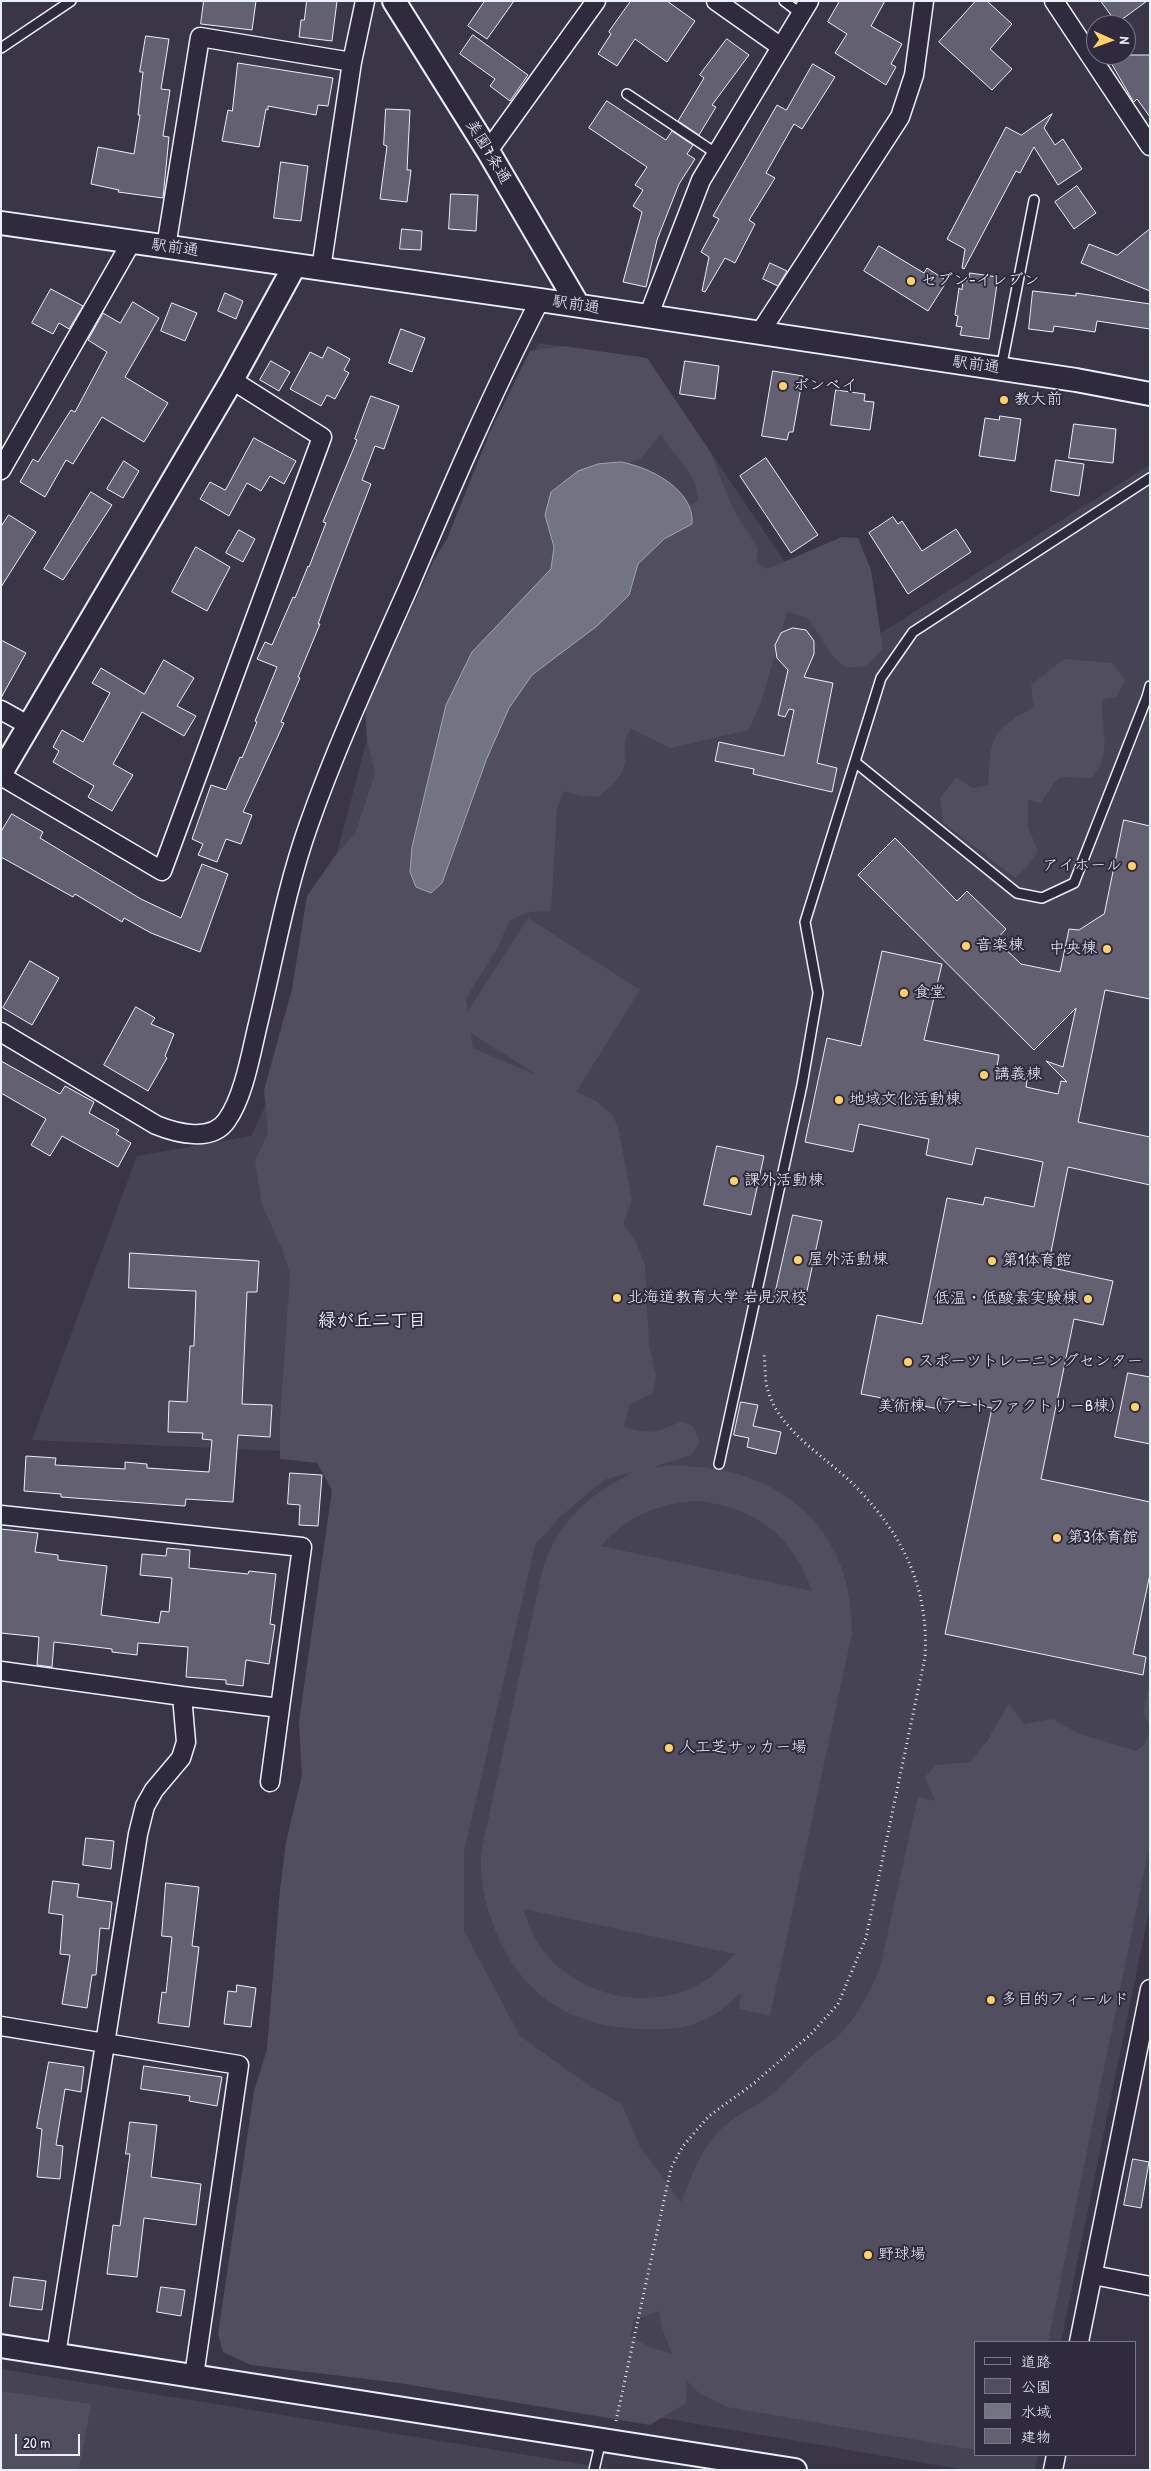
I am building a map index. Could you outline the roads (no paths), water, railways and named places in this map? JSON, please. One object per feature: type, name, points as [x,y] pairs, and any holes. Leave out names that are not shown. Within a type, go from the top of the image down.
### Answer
[{"type":"street","points":[[321,269],[352,62],[364,1]]},
{"type":"street","name":"美園7条通","points":[[394,1],[488,151],[578,305]]},
{"type":"street","points":[[488,151],[596,1]]},
{"type":"street","points":[[716,1],[782,47]]},
{"type":"street","points":[[759,334],[900,117],[914,75],[924,1]]},
{"type":"street","points":[[1054,1],[1150,146]]},
{"type":"street","points":[[648,316],[701,180],[805,8]]},
{"type":"street","points":[[166,247],[200,37],[352,62]]},
{"type":"street","name":"駅前通","points":[[1,223],[578,305],[759,334],[1076,380],[1150,394]]},
{"type":"street","points":[[1,470],[132,241]]},
{"type":"street","points":[[232,380],[322,437],[162,871],[1,774],[232,380],[294,265]]},
{"type":"street","points":[[1,1032],[156,1125],[171,1131],[197,1134],[217,1129],[225,1123],[232,1113],[248,1065],[295,870],[309,824],[373,668],[494,391],[540,300]]},
{"type":"street","points":[[1,710],[28,725]]},
{"type":"street","points":[[1,1515],[302,1547],[270,1782]]},
{"type":"street","points":[[1,1671],[280,1708]]},
{"type":"street","points":[[56,2354],[138,1834],[145,1806],[154,1790],[181,1758],[186,1742],[182,1696]]},
{"type":"street","points":[[1079,2341],[1150,1989]]},
{"type":"street","points":[[1,2026],[239,2064],[194,2376]]},
{"type":"street","points":[[1092,2275],[1150,2286]]},
{"type":"street","points":[[1,2346],[795,2470]]},
{"type":"street","points":[[1053,2470],[1056,2456]]},
{"type":"lane","points":[[1,48],[71,1]]},
{"type":"lane","points":[[784,1],[805,8]]},
{"type":"lane","points":[[627,94],[717,154]]},
{"type":"lane","points":[[1001,369],[1034,200]]},
{"type":"lane","points":[[719,1464],[802,1085],[818,993],[805,922],[881,678],[913,632],[1150,478]]},
{"type":"lane","points":[[855,762],[1017,893],[1042,898],[1074,883],[1150,686]]},
{"type":"lane","points":[[594,2470],[606,2440]]},
{"type":"water","points":[[621,462],[645,469],[669,482],[686,501],[691,512],[692,524],[664,539],[638,564],[629,595],[597,626],[532,675],[509,708],[487,758],[442,883],[431,893],[416,887],[410,872],[412,847],[446,705],[472,652],[551,569],[554,547],[545,515],[551,492],[578,471],[598,464]]},
{"type":"place","name":"セブン-イレブン","points":[[911,281]]},
{"type":"place","name":"ボンベイ","points":[[783,386]]},
{"type":"place","name":"教大前","points":[[1004,400]]},
{"type":"place","name":"アイホール","points":[[1132,866]]},
{"type":"place","name":"音楽棟","points":[[966,946]]},
{"type":"place","name":"中央棟","points":[[1107,949]]},
{"type":"place","name":"食堂","points":[[904,993]]},
{"type":"place","name":"講義棟","points":[[984,1075]]},
{"type":"place","name":"地域文化活動棟","points":[[839,1100]]},
{"type":"place","name":"課外活動棟","points":[[734,1181]]},
{"type":"place","name":"屋外活動棟","points":[[798,1260]]},
{"type":"place","name":"第1体育館","points":[[992,1261]]},
{"type":"place","name":"北海道教育大学 岩見沢校","points":[[617,1298]]},
{"type":"place","name":"低温・低酸素実験棟","points":[[1088,1299]]},
{"type":"place","name":"スポーツトレーニングセンター","points":[[908,1362]]},
{"type":"place","name":"美術棟（アートファクトリーB棟）","points":[[1135,1407]]},
{"type":"place","name":"第3体育館","points":[[1057,1538]]},
{"type":"place","name":"人工芝サッカー場","points":[[669,1748]]},
{"type":"place","name":"多目的フィールド","points":[[991,2000]]},
{"type":"place","name":"野球場","points":[[868,2255]]},
{"type":"district","name":"緑が丘二丁目","points":[[372,1321]]}]
